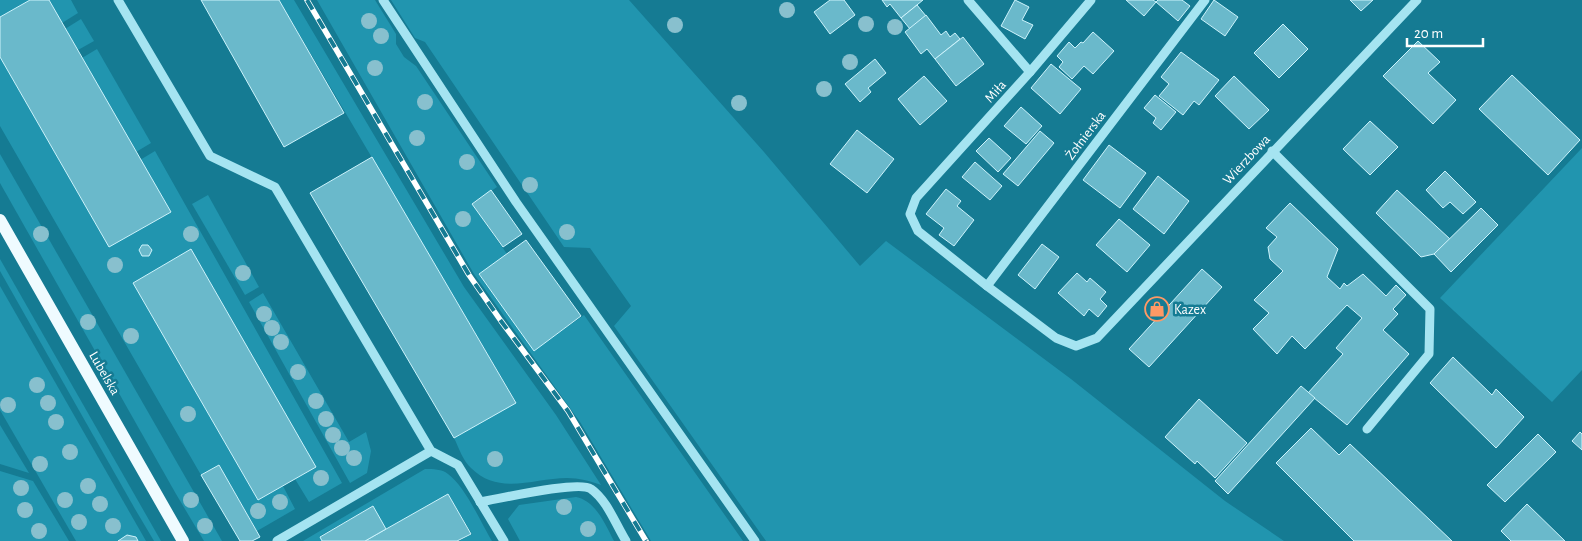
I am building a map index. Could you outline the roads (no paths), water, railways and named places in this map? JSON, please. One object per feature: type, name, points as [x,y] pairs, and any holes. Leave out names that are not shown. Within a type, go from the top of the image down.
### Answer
[{"type":"main road","name":"Lubelska","points":[[0,220],[183,541]]},
{"type":"street","points":[[118,0],[210,156],[275,187],[431,451],[458,465],[504,541]]},
{"type":"street","points":[[383,0],[516,202],[755,541]]},
{"type":"street","points":[[968,0],[1030,72]]},
{"type":"street","name":"Miła","points":[[987,286],[918,231],[910,214],[916,198],[1030,72],[1091,0]]},
{"type":"street","name":"Żołnierska","points":[[987,286],[1205,0]]},
{"type":"street","name":"Wierzbowa","points":[[987,286],[1056,338],[1076,346],[1097,338],[1417,0]]},
{"type":"street","points":[[1272,151],[1430,309],[1429,354],[1367,429]]},
{"type":"street","points":[[277,541],[431,451]]},
{"type":"street","points":[[480,502],[570,486],[590,488],[599,496],[626,541]]},
{"type":"railway","points":[[307,0],[469,275],[568,411],[646,541]]},
{"type":"place","name":"Kazex","points":[[1157,309]]}]
